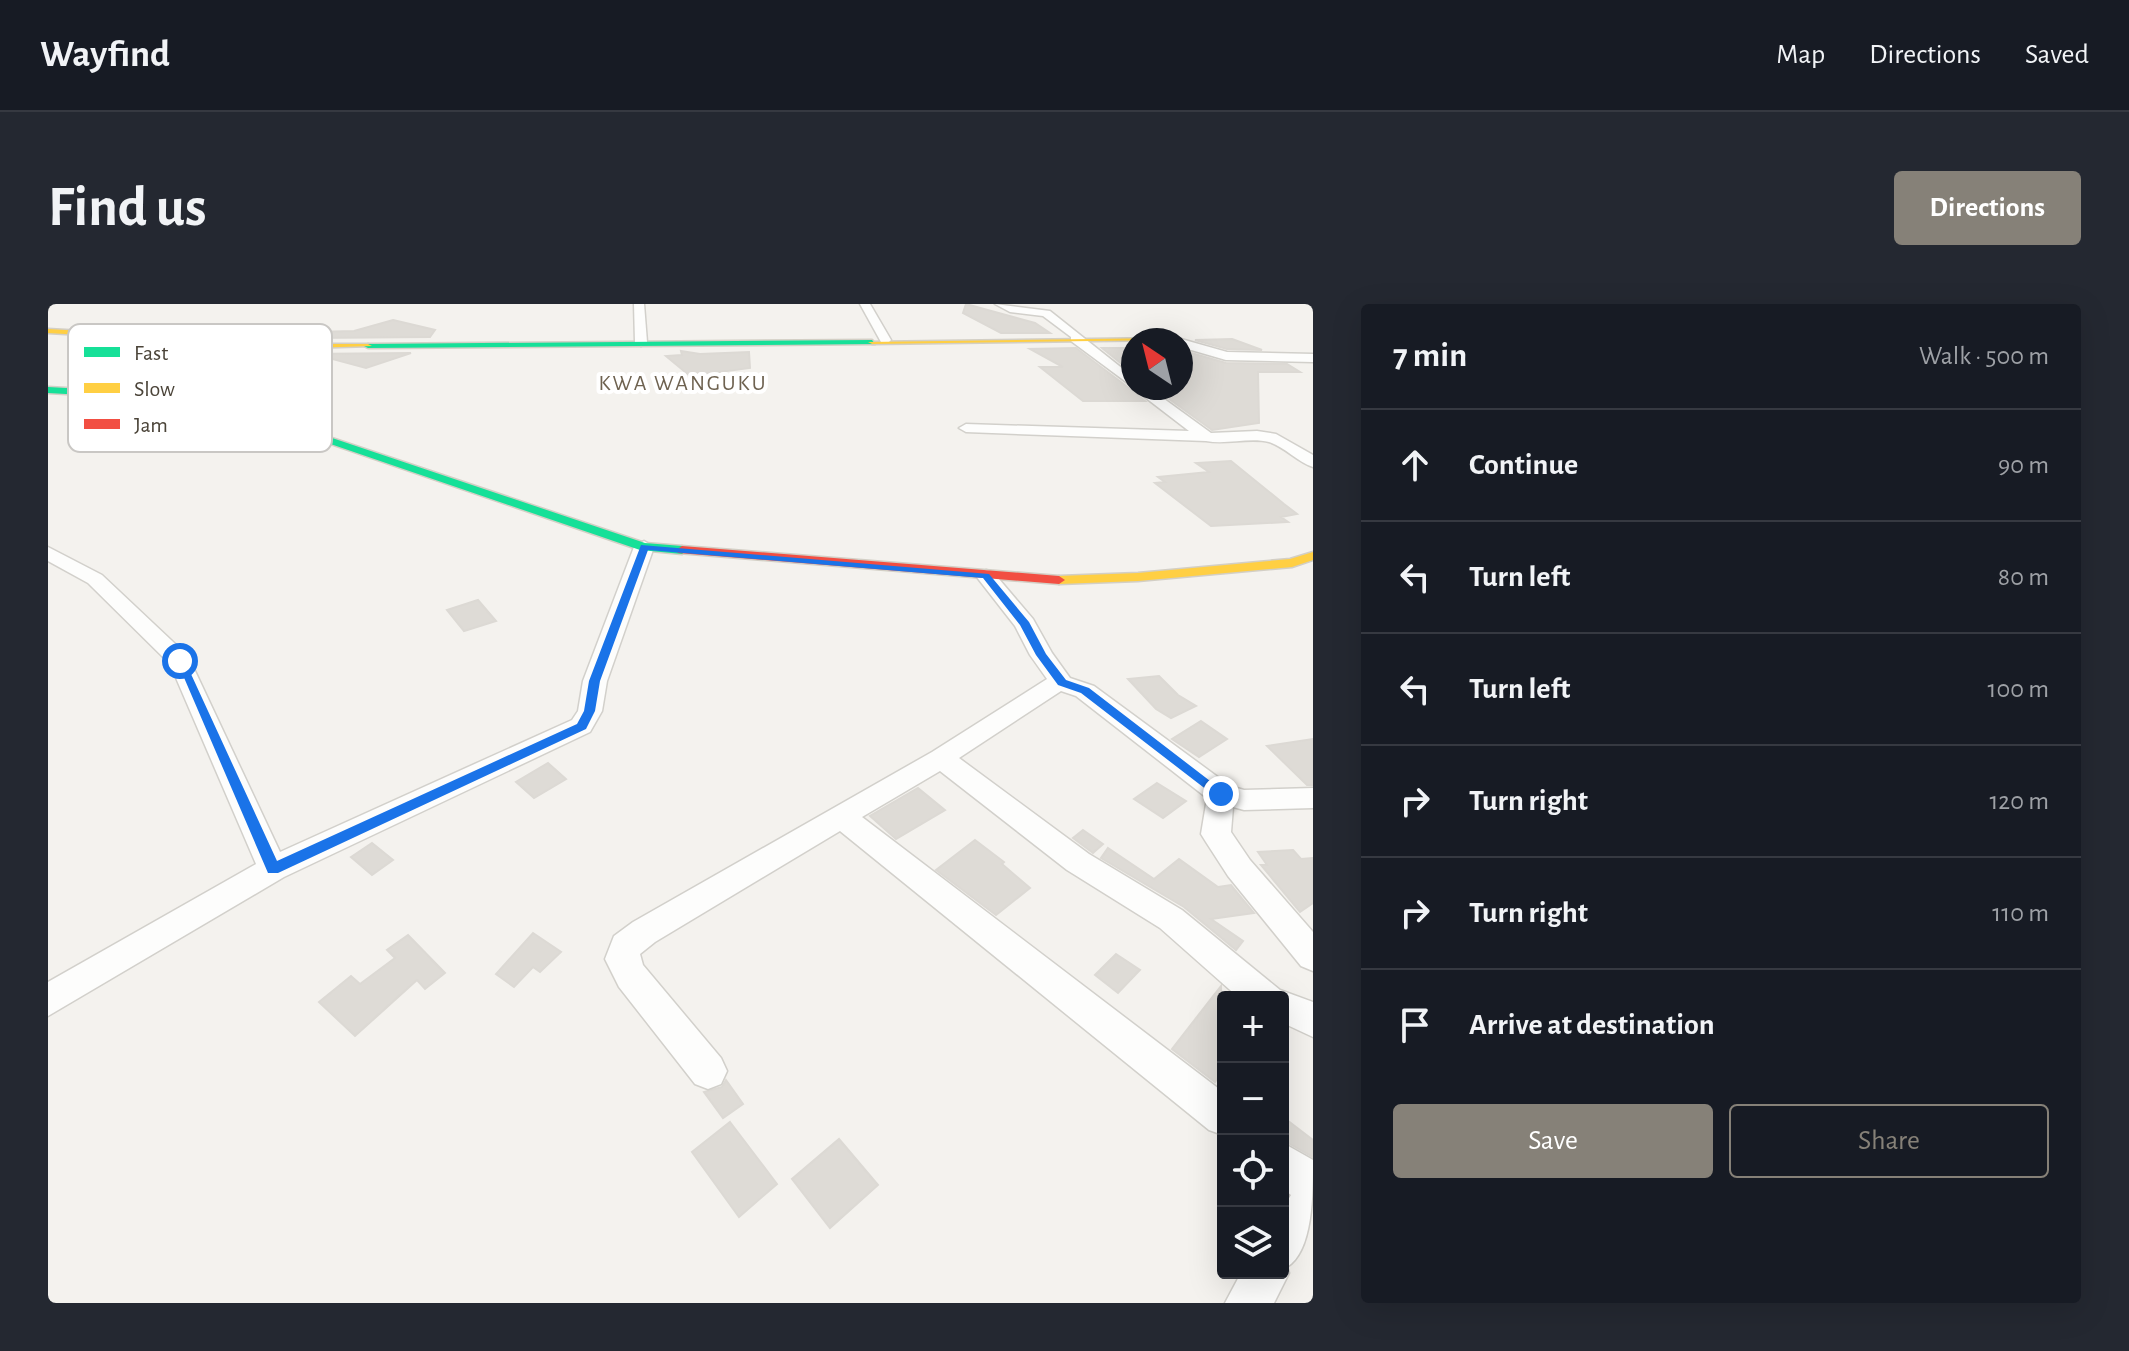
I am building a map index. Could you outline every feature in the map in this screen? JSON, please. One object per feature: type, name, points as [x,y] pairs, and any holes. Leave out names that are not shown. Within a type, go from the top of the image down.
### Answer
[{"type":"street","points":[[639,304],[641,342]]},
{"type":"street","points":[[865,304],[885,340]]},
{"type":"street","points":[[1000,304],[1010,309],[1043,312],[1121,373]]},
{"type":"street","points":[[48,331],[68,332]]},
{"type":"street","points":[[332,346],[1121,339]]},
{"type":"street","points":[[1193,346],[1226,356],[1313,358]]},
{"type":"street","points":[[48,390],[68,391]]},
{"type":"street","points":[[1156,400],[1206,436]]},
{"type":"street","points":[[966,428],[1220,439],[1257,436],[1276,439],[1313,462]]},
{"type":"street","points":[[332,441],[644,547],[1053,580],[1138,577],[1292,563],[1313,556]]},
{"type":"street","points":[[48,1000],[273,869],[581,726],[590,711],[595,681],[644,547]]},
{"type":"street","points":[[48,553],[95,579],[180,661],[273,869]]},
{"type":"street","points":[[986,576],[1025,624],[1041,655],[1062,683],[1085,691],[1221,794],[1244,800],[1313,798]]},
{"type":"street","points":[[708,1071],[631,976],[622,959],[626,946],[644,932],[839,815],[941,758],[1046,688],[1062,683]]},
{"type":"street","points":[[941,758],[1078,862],[1171,919],[1259,991]]},
{"type":"street","points":[[1221,794],[1216,834],[1239,868],[1313,956]]},
{"type":"street","points":[[839,815],[1217,1111]]},
{"type":"street","points":[[1289,1008],[1313,1020]]},
{"type":"street","points":[[1289,1168],[1313,1186]]},
{"type":"street","points":[[1289,1237],[1313,1199]]},
{"type":"street","points":[[1248,1303],[1263,1279]]},
{"type":"building","points":[[966,304],[1035,323],[1050,333],[1001,333],[963,313]]},
{"type":"building","points":[[393,320],[435,330],[430,337],[332,338],[332,332],[354,331]]},
{"type":"building","points":[[1232,339],[1262,350],[1227,349],[1195,340]]},
{"type":"building","points":[[1076,348],[1121,383],[1121,400],[1145,401],[1083,401],[1040,367],[1063,367],[1030,349]]},
{"type":"building","points":[[1102,348],[1121,348],[1121,363]]},
{"type":"building","points":[[681,351],[700,354],[749,352],[750,368],[690,376],[666,356],[682,355]]},
{"type":"building","points":[[411,353],[366,368],[332,359],[332,354]]},
{"type":"building","points":[[1193,353],[1226,363],[1287,364],[1300,372],[1258,372],[1259,423],[1212,430],[1171,400],[1193,400]]},
{"type":"building","points":[[1231,461],[1297,514],[1281,517],[1288,522],[1211,526],[1155,483],[1165,482],[1158,477],[1209,472],[1196,463]]},
{"type":"building","points":[[478,600],[496,621],[464,631],[447,610]]},
{"type":"building","points":[[1159,676],[1178,695],[1196,706],[1171,718],[1156,709],[1128,679]]},
{"type":"building","points":[[1201,721],[1227,739],[1199,757],[1172,739]]},
{"type":"building","points":[[1313,739],[1313,785],[1307,785],[1267,746]]},
{"type":"building","points":[[548,763],[566,779],[534,798],[516,782]]},
{"type":"building","points":[[1157,783],[1186,801],[1163,818],[1134,799]]},
{"type":"building","points":[[918,788],[945,810],[896,839],[870,816]]},
{"type":"building","points":[[1083,830],[1103,844],[1093,853],[1073,838]]},
{"type":"building","points":[[975,840],[1004,862],[1002,864],[1030,888],[996,915],[936,870]]},
{"type":"building","points":[[372,843],[393,860],[372,875],[351,857]]},
{"type":"building","points":[[1108,848],[1154,879],[1179,859],[1218,887],[1231,885],[1254,913],[1211,919],[1243,941],[1236,950],[1184,907],[1101,858]]},
{"type":"building","points":[[1293,850],[1301,859],[1313,858],[1313,903],[1300,912],[1261,865],[1267,865],[1258,852]]},
{"type":"building","points":[[533,933],[561,952],[540,972],[533,967],[514,987],[496,974]]},
{"type":"building","points":[[408,935],[445,973],[425,989],[417,980],[355,1036],[319,1002],[351,976],[360,984],[395,958],[387,950]]},
{"type":"building","points":[[1116,954],[1140,970],[1118,993],[1095,975]]},
{"type":"building","points":[[1217,991],[1215,1082],[1172,1049]]},
{"type":"building","points":[[726,1080],[743,1104],[723,1118],[704,1092],[722,1087]]},
{"type":"building","points":[[730,1122],[777,1184],[739,1217],[692,1152]]},
{"type":"building","points":[[1289,1122],[1313,1140],[1313,1157],[1289,1143]]},
{"type":"building","points":[[839,1139],[878,1185],[830,1228],[792,1179]]},
{"type":"traffic: fast","points":[[368,346],[872,342]]},
{"type":"traffic: fast","points":[[48,390],[68,391]]},
{"type":"traffic: fast","points":[[332,441],[644,547],[682,550]]},
{"type":"traffic: slow","points":[[48,331],[68,332]]},
{"type":"traffic: slow","points":[[872,342],[1121,340]]},
{"type":"traffic: slow","points":[[332,346],[368,346]]},
{"type":"traffic: slow","points":[[1059,580],[1138,577],[1292,563],[1313,556]]},
{"type":"traffic: jam","points":[[682,550],[1059,580]]},
{"type":"district","name":"KWA WANGUKU","points":[[683,382]]},
{"type":"route","points":[[180,661],[273,869],[581,726],[590,711],[595,681],[644,547],[986,576],[1025,624],[1041,655],[1062,683],[1085,691],[1221,794]]}]
